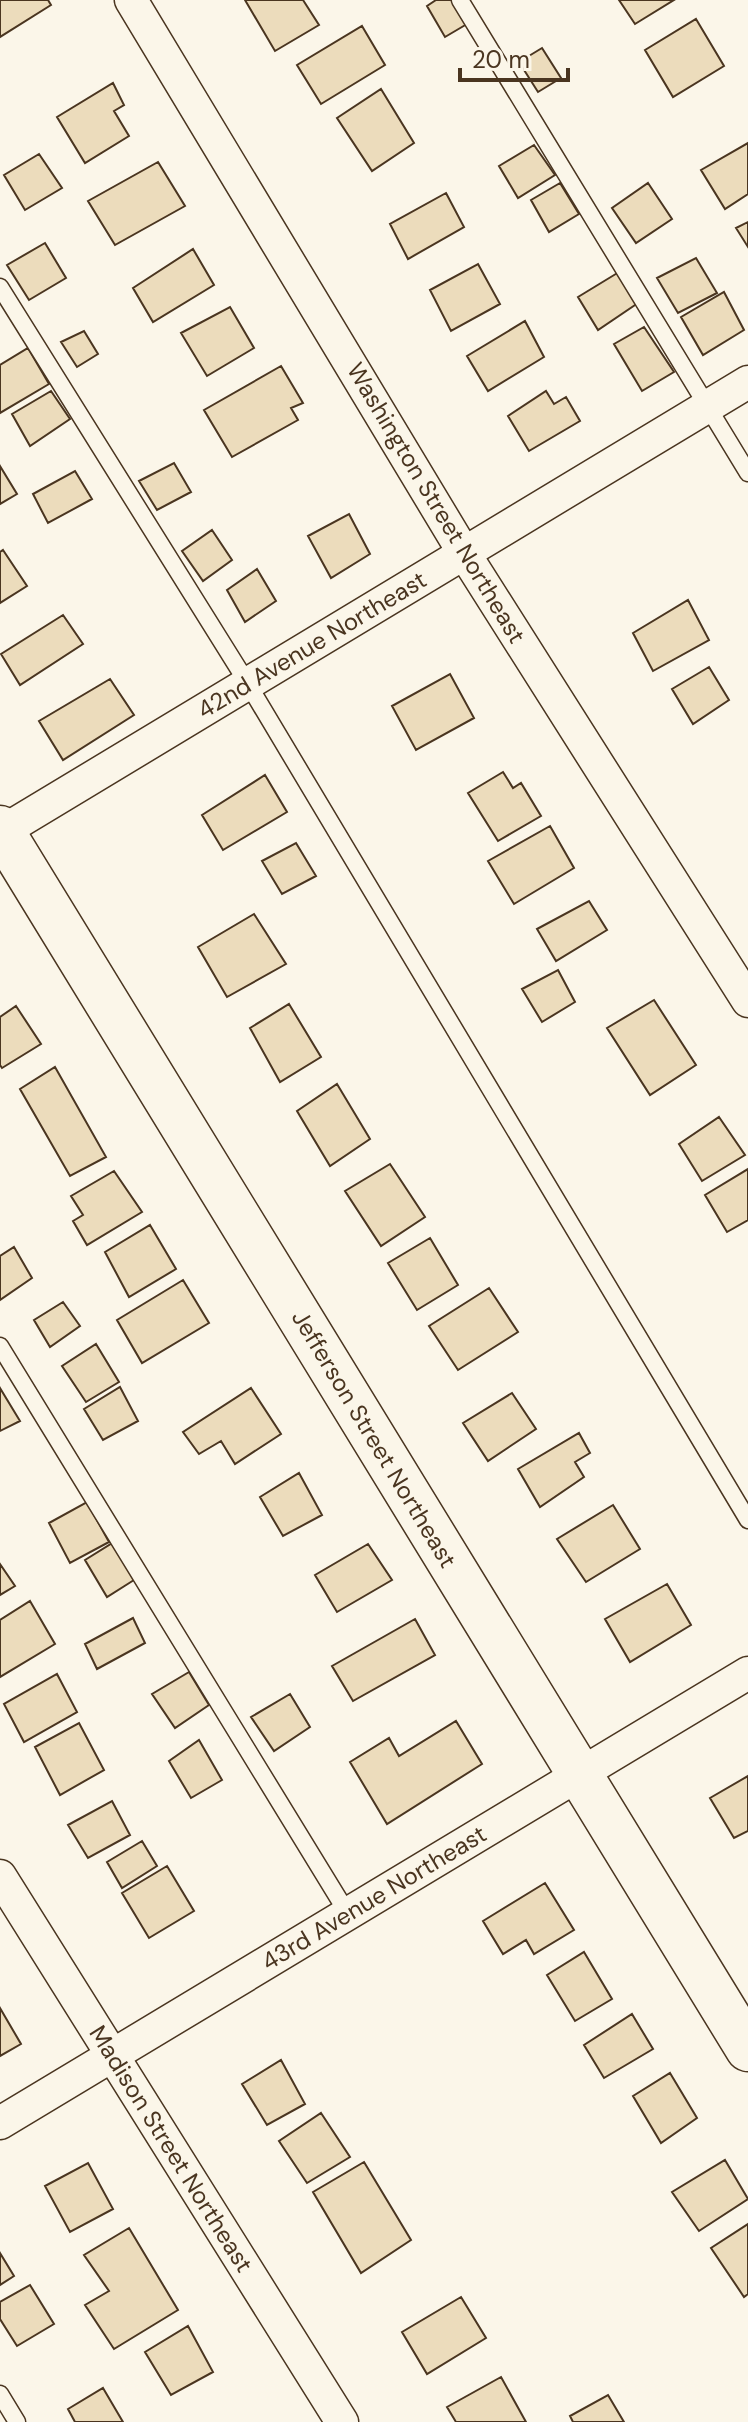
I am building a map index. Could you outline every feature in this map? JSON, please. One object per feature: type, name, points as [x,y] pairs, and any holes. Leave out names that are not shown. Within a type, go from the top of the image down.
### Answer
[{"type":"street","name":"Washington Street Northeast","points":[[131,0],[464,553],[748,1001]]},
{"type":"street","name":"42nd Avenue Northeast","points":[[1,831],[748,382]]},
{"type":"street","name":"Jefferson Street Northeast","points":[[1,831],[748,2049]]},
{"type":"street","name":"43rd Avenue Northeast","points":[[0,2123],[748,1673]]},
{"type":"street","name":"Madison Street Northeast","points":[[0,1876],[342,2422]]},
{"type":"lane","points":[[460,0],[748,473]]},
{"type":"lane","points":[[0,287],[248,684],[748,1520]]},
{"type":"lane","points":[[0,1346],[348,1914]]},
{"type":"lane","points":[[0,2394],[17,2422]]},
{"type":"building","points":[[0,0],[48,0],[51,5],[0,37]]},
{"type":"building","points":[[245,0],[303,0],[319,25],[275,51]]},
{"type":"building","points":[[436,0],[453,0],[467,24],[445,37],[427,6]]},
{"type":"building","points":[[619,0],[674,0],[635,24]]},
{"type":"building","points":[[696,19],[724,66],[673,97],[645,50]]},
{"type":"building","points":[[362,26],[385,65],[321,104],[297,65]]},
{"type":"building","points":[[542,48],[561,78],[538,92],[519,62]]},
{"type":"building","points":[[113,83],[124,105],[114,111],[129,136],[85,163],[57,117]]},
{"type":"building","points":[[381,89],[414,143],[372,171],[337,118]]},
{"type":"building","points":[[748,143],[748,194],[725,209],[701,170]]},
{"type":"building","points":[[534,145],[555,175],[518,198],[499,166]]},
{"type":"building","points":[[39,154],[62,188],[25,210],[4,175]]},
{"type":"building","points":[[158,162],[185,206],[115,245],[88,201]]},
{"type":"building","points":[[560,183],[579,214],[549,232],[531,200]]},
{"type":"building","points":[[648,183],[672,219],[636,243],[612,208]]},
{"type":"building","points":[[446,193],[464,227],[408,259],[390,224]]},
{"type":"building","points":[[748,222],[748,247],[736,228]]},
{"type":"building","points":[[45,243],[66,278],[29,300],[7,265]]},
{"type":"building","points":[[193,249],[214,285],[153,322],[133,288]]},
{"type":"building","points":[[696,258],[717,293],[678,313],[657,278]]},
{"type":"building","points":[[478,264],[500,304],[451,331],[430,290]]},
{"type":"building","points":[[619,272],[638,303],[598,330],[578,297]]},
{"type":"building","points":[[724,292],[744,330],[703,355],[681,317]]},
{"type":"building","points":[[230,307],[254,348],[207,376],[181,333]]},
{"type":"building","points":[[525,321],[544,357],[488,391],[467,356]]},
{"type":"building","points":[[644,327],[674,372],[642,391],[614,344]]},
{"type":"building","points":[[84,331],[98,354],[77,367],[61,342]]},
{"type":"building","points":[[28,348],[49,384],[0,413],[0,365]]},
{"type":"building","points":[[281,366],[303,403],[291,408],[298,420],[232,457],[204,410]]},
{"type":"building","points":[[51,391],[70,419],[30,446],[12,414]]},
{"type":"building","points":[[546,391],[554,404],[566,397],[580,421],[529,451],[508,416]]},
{"type":"building","points":[[174,463],[191,492],[157,510],[139,481]]},
{"type":"building","points":[[0,466],[17,494],[0,504]]},
{"type":"building","points":[[75,471],[92,499],[48,523],[33,494]]},
{"type":"building","points":[[349,514],[370,554],[331,578],[308,536]]},
{"type":"building","points":[[212,530],[232,560],[203,581],[182,551]]},
{"type":"building","points":[[3,550],[27,586],[0,603],[0,552]]},
{"type":"building","points":[[257,569],[276,601],[245,622],[227,590]]},
{"type":"building","points":[[688,600],[709,640],[653,671],[633,633]]},
{"type":"building","points":[[63,615],[83,644],[20,685],[1,654]]},
{"type":"building","points":[[709,667],[729,700],[693,724],[672,689]]},
{"type":"building","points":[[450,674],[474,718],[416,750],[392,706]]},
{"type":"building","points":[[110,679],[134,715],[63,760],[39,721]]},
{"type":"building","points":[[503,772],[513,788],[521,783],[541,816],[498,841],[468,793]]},
{"type":"building","points":[[265,775],[287,812],[223,850],[202,815]]},
{"type":"building","points":[[550,826],[574,868],[514,904],[488,861]]},
{"type":"building","points":[[296,843],[316,876],[282,894],[262,861]]},
{"type":"building","points":[[589,901],[607,930],[556,961],[537,929]]},
{"type":"building","points":[[254,914],[286,964],[227,997],[198,947]]},
{"type":"building","points":[[558,970],[575,1002],[542,1022],[522,989]]},
{"type":"building","points":[[654,1000],[696,1065],[650,1095],[607,1028]]},
{"type":"building","points":[[289,1004],[321,1057],[280,1082],[250,1028]]},
{"type":"building","points":[[16,1006],[41,1044],[2,1068],[0,1017]]},
{"type":"building","points":[[55,1067],[106,1157],[70,1176],[20,1089]]},
{"type":"building","points":[[337,1084],[370,1139],[330,1166],[297,1111]]},
{"type":"building","points":[[719,1117],[745,1155],[702,1181],[679,1144]]},
{"type":"building","points":[[390,1164],[425,1217],[381,1246],[345,1191]]},
{"type":"building","points":[[748,1169],[748,1220],[727,1232],[705,1195]]},
{"type":"building","points":[[114,1171],[142,1212],[87,1245],[73,1221],[83,1215],[71,1196]]},
{"type":"building","points":[[150,1225],[176,1269],[129,1297],[105,1252]]},
{"type":"building","points":[[430,1238],[458,1285],[417,1310],[388,1263]]},
{"type":"building","points":[[14,1247],[32,1278],[0,1300],[0,1256]]},
{"type":"building","points":[[183,1280],[209,1323],[142,1363],[117,1320]]},
{"type":"building","points":[[489,1288],[518,1332],[458,1370],[429,1326]]},
{"type":"building","points":[[63,1302],[80,1326],[50,1347],[34,1320]]},
{"type":"building","points":[[96,1344],[119,1382],[86,1402],[62,1366]]},
{"type":"building","points":[[120,1387],[138,1421],[103,1440],[84,1409]]},
{"type":"building","points":[[0,1388],[20,1421],[0,1431]]},
{"type":"building","points":[[251,1388],[281,1434],[235,1464],[221,1441],[199,1454],[183,1432]]},
{"type":"building","points":[[512,1393],[536,1429],[488,1461],[463,1423]]},
{"type":"building","points":[[579,1433],[590,1453],[575,1462],[584,1477],[540,1507],[518,1469]]},
{"type":"building","points":[[299,1473],[322,1515],[283,1536],[260,1497]]},
{"type":"building","points":[[87,1502],[109,1542],[70,1563],[49,1523]]},
{"type":"building","points":[[613,1505],[640,1549],[586,1582],[557,1539]]},
{"type":"building","points":[[114,1542],[134,1580],[107,1597],[85,1560]]},
{"type":"building","points":[[368,1544],[392,1580],[337,1612],[315,1575]]},
{"type":"building","points":[[0,1564],[15,1586],[0,1595]]},
{"type":"building","points":[[667,1584],[691,1625],[630,1662],[605,1619]]},
{"type":"building","points":[[30,1601],[55,1644],[0,1677],[0,1620]]},
{"type":"building","points":[[133,1618],[145,1643],[97,1669],[85,1644]]},
{"type":"building","points":[[415,1619],[435,1655],[353,1701],[332,1666]]},
{"type":"building","points":[[189,1672],[209,1705],[175,1728],[152,1694]]},
{"type":"building","points":[[57,1674],[77,1712],[24,1742],[4,1704]]},
{"type":"building","points":[[290,1694],[310,1727],[274,1751],[251,1717]]},
{"type":"building","points":[[456,1721],[482,1764],[387,1824],[350,1762],[389,1738],[399,1756]]},
{"type":"building","points":[[79,1723],[104,1770],[60,1795],[35,1747]]},
{"type":"building","points":[[199,1740],[222,1780],[191,1798],[169,1761]]},
{"type":"building","points":[[748,1776],[748,1831],[734,1838],[710,1798]]},
{"type":"building","points":[[112,1801],[130,1835],[88,1858],[68,1825]]},
{"type":"building","points":[[142,1841],[157,1866],[122,1888],[107,1862]]},
{"type":"building","points":[[167,1866],[194,1911],[149,1938],[122,1893]]},
{"type":"building","points":[[545,1883],[574,1930],[534,1954],[526,1940],[503,1954],[483,1921]]},
{"type":"building","points":[[584,1952],[612,1999],[575,2021],[547,1975]]},
{"type":"building","points":[[0,2008],[21,2044],[0,2056]]},
{"type":"building","points":[[632,2014],[653,2049],[604,2078],[584,2045]]},
{"type":"building","points":[[281,2060],[305,2104],[267,2125],[242,2084]]},
{"type":"building","points":[[670,2073],[697,2118],[661,2143],[633,2096]]},
{"type":"building","points":[[321,2113],[350,2157],[307,2183],[279,2141]]},
{"type":"building","points":[[725,2160],[748,2199],[699,2231],[672,2192]]},
{"type":"building","points":[[364,2162],[411,2240],[361,2273],[313,2192]]},
{"type":"building","points":[[88,2163],[113,2209],[70,2232],[45,2186]]},
{"type":"building","points":[[748,2224],[748,2294],[744,2297],[711,2248]]},
{"type":"building","points":[[129,2228],[178,2310],[114,2349],[85,2305],[109,2291],[84,2255]]},
{"type":"building","points":[[0,2253],[14,2276],[0,2285]]},
{"type":"building","points":[[30,2285],[54,2324],[17,2346],[0,2319],[0,2302]]},
{"type":"building","points":[[461,2297],[486,2338],[427,2374],[402,2332]]},
{"type":"building","points":[[188,2326],[213,2372],[171,2395],[145,2352]]},
{"type":"building","points":[[501,2377],[526,2422],[456,2422],[447,2407]]},
{"type":"building","points":[[103,2388],[123,2422],[75,2422],[68,2409]]},
{"type":"building","points":[[608,2395],[624,2422],[573,2422],[570,2416]]}]
